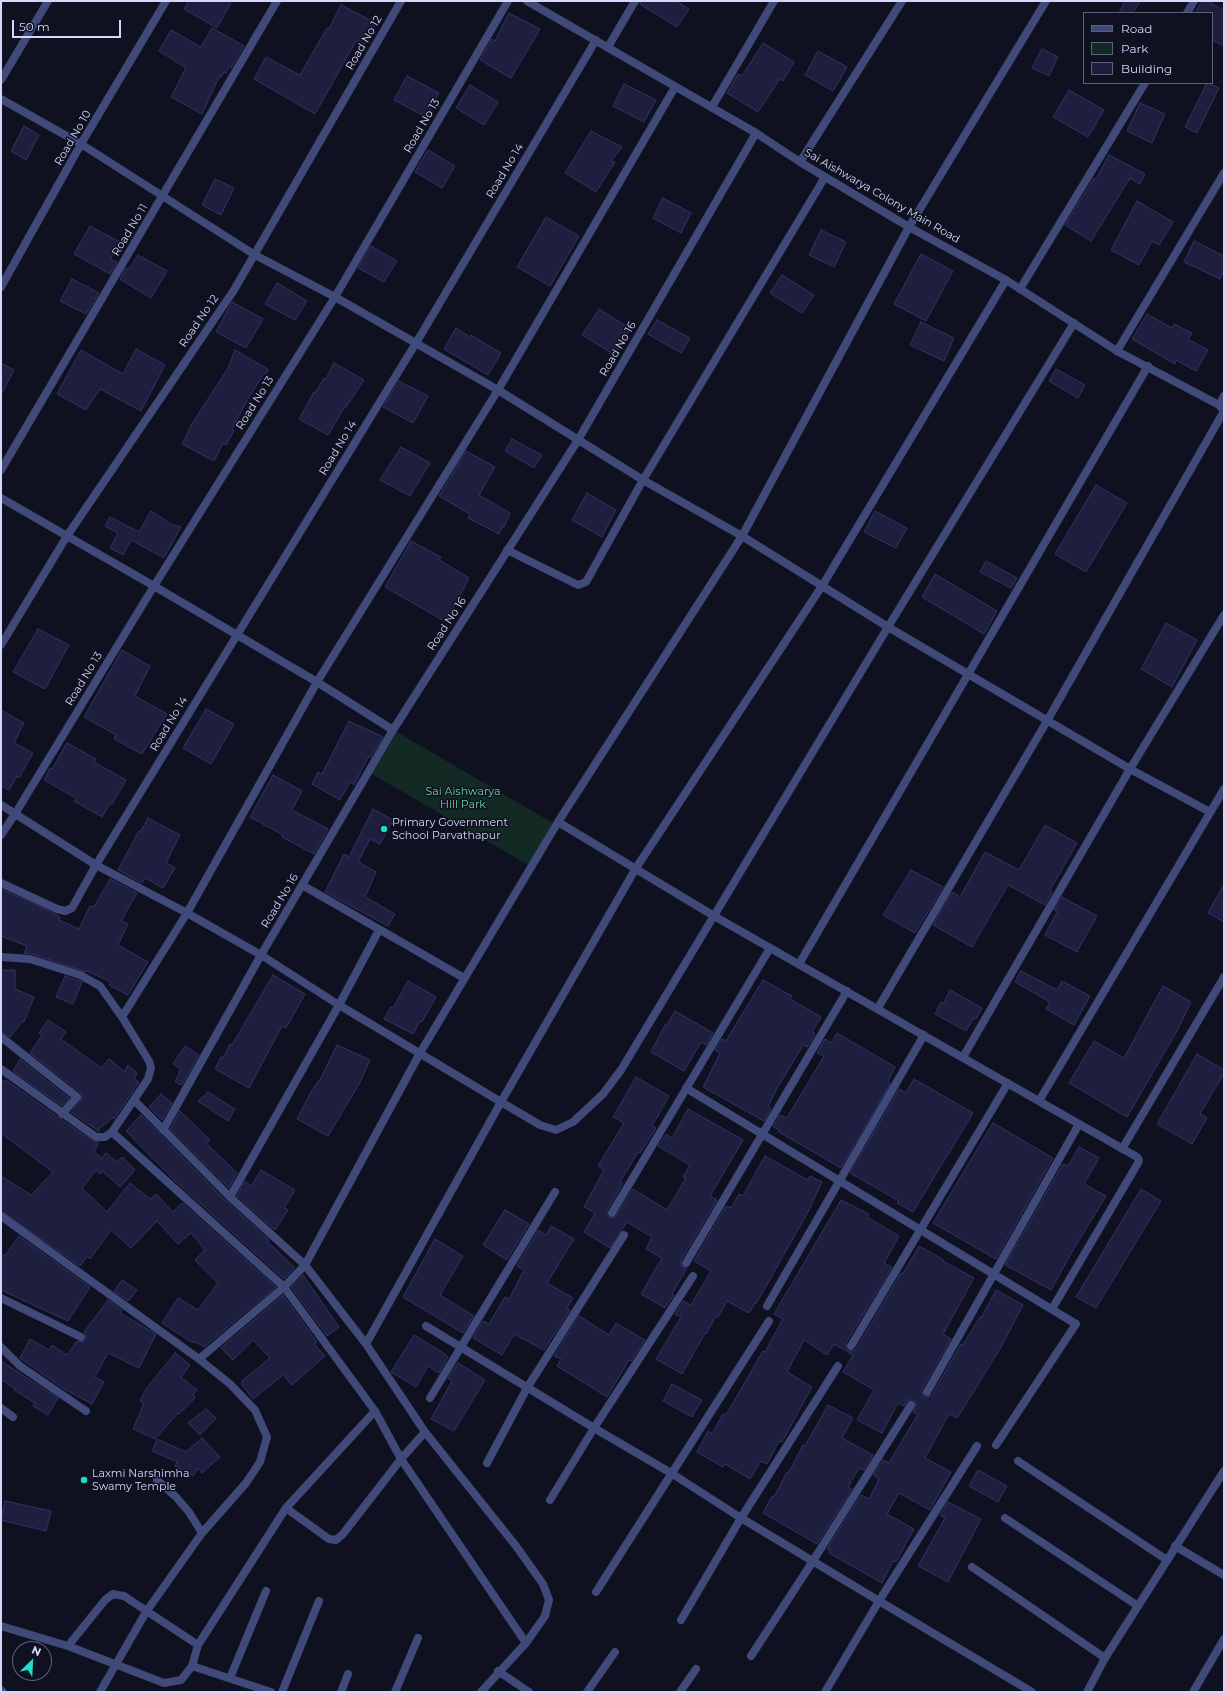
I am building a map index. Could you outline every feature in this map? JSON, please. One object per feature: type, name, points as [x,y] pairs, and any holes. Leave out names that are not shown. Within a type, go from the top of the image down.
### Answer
[{"type":"street","points":[[1,80],[48,1]]},
{"type":"street","name":"Road No 10","points":[[1,287],[81,144],[166,1]]},
{"type":"street","name":"Road No 11","points":[[1,470],[277,1]]},
{"type":"street","name":"Road No 12","points":[[1,645],[67,536],[234,290],[401,1]]},
{"type":"street","name":"Road No 13","points":[[1,835],[154,586],[335,297],[508,1]]},
{"type":"street","name":"Sai Aishwarya Colony Main Road","points":[[527,1],[712,107],[756,133],[800,162],[909,226],[1006,280],[1117,351],[1148,366],[1222,409]]},
{"type":"street","points":[[608,47],[635,1]]},
{"type":"street","points":[[712,107],[774,1]]},
{"type":"street","points":[[800,162],[902,1]]},
{"type":"street","points":[[199,1359],[284,1287],[305,1265],[420,1053],[464,978],[558,822],[742,536],[909,226],[1046,1]]},
{"type":"street","points":[[1188,12],[1194,1]]},
{"type":"street","name":"Road No 14","points":[[1,883],[57,909],[65,911],[72,908],[96,865],[416,342],[596,40]]},
{"type":"street","points":[[1020,289],[1144,84]]},
{"type":"street","points":[[122,1017],[187,913],[317,682],[498,390],[675,87]]},
{"type":"street","points":[[1,99],[81,144],[255,255],[416,342],[498,390],[642,480],[742,536],[888,627],[969,675],[1130,769],[1210,812]]},
{"type":"street","name":"Road No 16","points":[[164,1130],[261,955],[392,730],[578,440],[756,133]]},
{"type":"street","points":[[1117,351],[1224,173]]},
{"type":"street","points":[[507,550],[578,585],[586,582],[642,480],[825,177]]},
{"type":"street","points":[[366,1344],[501,1102],[636,868],[822,586],[1006,280]]},
{"type":"street","points":[[1,805],[96,865],[187,913],[261,955],[339,1005],[540,1125],[556,1130],[573,1122],[603,1094],[621,1070],[888,627],[1074,323]]},
{"type":"street","points":[[798,964],[969,675],[1148,366]]},
{"type":"street","points":[[878,1008],[1047,721],[1222,409],[1224,396]]},
{"type":"street","points":[[1,498],[317,682],[392,730]]},
{"type":"street","points":[[963,1057],[1130,769],[1224,615]]},
{"type":"street","points":[[1039,1100],[1224,788]]},
{"type":"street","points":[[558,822],[714,916],[878,1008],[1137,1157],[1139,1160],[1138,1163],[1052,1309]]},
{"type":"street","points":[[302,885],[464,978]]},
{"type":"street","points":[[230,1196],[380,930]]},
{"type":"street","points":[[612,1213],[770,948]]},
{"type":"street","points":[[1,957],[30,959],[80,975],[100,986],[122,1017],[149,1061],[151,1068],[148,1079],[112,1132],[105,1137],[96,1137],[1,1069]]},
{"type":"street","points":[[1122,1149],[1224,977]]},
{"type":"street","points":[[686,1263],[847,991]]},
{"type":"street","points":[[767,1306],[838,1181],[924,1035]]},
{"type":"street","points":[[1,1037],[77,1097],[62,1114]]},
{"type":"street","points":[[851,1346],[1008,1083]]},
{"type":"street","points":[[686,1088],[1076,1324],[996,1445]]},
{"type":"street","points":[[134,1100],[230,1196],[305,1265],[366,1344],[425,1432],[516,1546],[543,1584],[549,1600],[546,1616],[526,1643],[481,1692]]},
{"type":"street","points":[[927,1392],[1080,1124]]},
{"type":"street","points":[[112,1132],[284,1287],[374,1411],[401,1459],[526,1643]]},
{"type":"street","points":[[430,1398],[555,1192]]},
{"type":"street","points":[[1,1216],[199,1359],[230,1384],[255,1410],[267,1437],[260,1462],[246,1483],[202,1532],[146,1612],[100,1692]]},
{"type":"street","points":[[487,1463],[527,1388],[624,1235]]},
{"type":"street","points":[[550,1500],[594,1428],[693,1276]]},
{"type":"street","points":[[1,1298],[81,1337]]},
{"type":"street","points":[[596,1592],[769,1321]]},
{"type":"street","points":[[426,1326],[527,1388],[671,1473],[741,1518],[879,1602],[1032,1692]]},
{"type":"street","points":[[1,1347],[20,1366],[86,1411]]},
{"type":"street","points":[[681,1620],[741,1518],[838,1366]]},
{"type":"street","points":[[751,1656],[813,1561],[911,1405]]},
{"type":"street","points":[[1,1408],[13,1417]]},
{"type":"street","points":[[1,1626],[68,1646],[115,1665],[164,1682],[181,1680],[192,1666],[198,1645],[286,1508],[374,1411]]},
{"type":"street","points":[[286,1508],[329,1539],[336,1540],[343,1534],[401,1459],[425,1432]]},
{"type":"street","points":[[825,1692],[879,1602],[977,1446]]},
{"type":"street","points":[[1018,1461],[1167,1560]]},
{"type":"street","points":[[1087,1692],[1105,1658],[1224,1470]]},
{"type":"street","points":[[157,1480],[176,1497],[189,1512],[202,1532]]},
{"type":"street","points":[[1005,1518],[1138,1606]]},
{"type":"street","points":[[1175,1546],[1224,1575]]},
{"type":"street","points":[[972,1567],[1105,1658]]},
{"type":"street","points":[[230,1678],[266,1591]]},
{"type":"street","points":[[68,1646],[105,1600],[114,1594],[124,1596],[198,1645]]},
{"type":"street","points":[[282,1692],[319,1602]]},
{"type":"street","points":[[395,1692],[418,1638]]},
{"type":"street","points":[[1193,1692],[1224,1639]]},
{"type":"street","points":[[587,1692],[615,1652]]},
{"type":"street","points":[[192,1666],[271,1692]]},
{"type":"street","points":[[680,1692],[696,1669]]},
{"type":"street","points":[[498,1672],[529,1692]]},
{"type":"street","points":[[341,1692],[348,1674]]},
{"type":"green space","name":"Sai Aishwarya Hill Park","points":[[397,732],[553,823],[528,865],[372,774]]},
{"type":"building","points":[[189,1],[232,1],[217,28],[184,9]]},
{"type":"building","points":[[640,1],[676,1],[689,9],[677,27],[640,4]]},
{"type":"building","points":[[1125,1],[1140,1],[1134,12],[1120,12]]},
{"type":"building","points":[[1202,1],[1208,1],[1224,11],[1224,46],[1213,40],[1213,12],[1196,12]]},
{"type":"building","points":[[341,5],[376,23],[364,45],[356,41],[315,114],[254,79],[266,57],[300,75],[327,28],[329,29]]},
{"type":"building","points":[[509,13],[540,29],[511,78],[480,60],[492,39],[495,41]]},
{"type":"building","points":[[212,28],[244,46],[231,68],[229,66],[226,73],[224,72],[221,77],[219,77],[202,114],[171,97],[186,68],[159,51],[171,30],[201,47]]},
{"type":"building","points":[[763,43],[794,62],[783,81],[780,79],[758,112],[727,93],[738,74],[742,76]]},
{"type":"building","points":[[1042,49],[1058,57],[1049,76],[1032,68]]},
{"type":"building","points":[[818,51],[847,67],[833,91],[805,75]]},
{"type":"building","points":[[407,76],[439,93],[426,117],[394,100]]},
{"type":"building","points":[[624,84],[656,100],[644,122],[613,106]]},
{"type":"building","points":[[1206,84],[1219,88],[1197,133],[1185,127]]},
{"type":"building","points":[[470,85],[498,102],[484,125],[456,108]]},
{"type":"building","points":[[1069,90],[1104,110],[1088,137],[1053,117]]},
{"type":"building","points":[[1140,103],[1165,114],[1152,143],[1127,131]]},
{"type":"building","points":[[24,126],[39,135],[26,160],[11,151]]},
{"type":"building","points":[[591,131],[622,147],[611,161],[615,162],[596,192],[565,173]]},
{"type":"building","points":[[428,150],[455,166],[442,188],[415,172]]},
{"type":"building","points":[[1109,155],[1145,174],[1140,184],[1130,178],[1091,241],[1065,225],[1094,178],[1096,179]]},
{"type":"building","points":[[215,179],[234,188],[221,215],[202,205]]},
{"type":"building","points":[[663,198],[691,213],[681,233],[653,218]]},
{"type":"building","points":[[1137,201],[1173,222],[1159,245],[1152,241],[1139,265],[1111,250]]},
{"type":"building","points":[[546,217],[579,236],[550,286],[517,267]]},
{"type":"building","points":[[90,226],[120,242],[110,259],[117,262],[110,274],[74,254]]},
{"type":"building","points":[[821,230],[846,242],[834,267],[809,255]]},
{"type":"building","points":[[1194,241],[1224,256],[1224,271],[1220,279],[1184,262]]},
{"type":"building","points":[[371,246],[397,261],[384,282],[358,268]]},
{"type":"building","points":[[921,254],[953,271],[926,321],[894,304]]},
{"type":"building","points":[[138,255],[167,271],[151,298],[120,279],[126,268],[129,269]]},
{"type":"building","points":[[782,275],[814,295],[802,313],[770,293]]},
{"type":"building","points":[[72,279],[99,293],[86,314],[60,301]]},
{"type":"building","points":[[277,283],[307,301],[295,320],[265,304]]},
{"type":"building","points":[[232,302],[263,319],[246,348],[216,332]]},
{"type":"building","points":[[599,309],[631,329],[615,355],[582,335]]},
{"type":"building","points":[[1147,314],[1172,328],[1174,324],[1192,333],[1188,339],[1208,350],[1196,371],[1176,360],[1175,364],[1132,339]]},
{"type":"building","points":[[657,320],[690,338],[681,353],[648,334]]},
{"type":"building","points":[[921,322],[954,338],[944,361],[910,345]]},
{"type":"building","points":[[456,328],[501,353],[488,375],[444,349]]},
{"type":"building","points":[[136,349],[165,365],[141,411],[100,389],[86,410],[57,394],[81,350],[123,374]]},
{"type":"building","points":[[235,350],[269,370],[262,377],[249,397],[232,429],[234,431],[226,445],[223,443],[214,461],[182,444],[192,424],[228,368]]},
{"type":"building","points":[[1,363],[14,370],[1,395]]},
{"type":"building","points":[[334,363],[364,380],[346,407],[345,406],[328,435],[299,419],[314,392],[315,393],[324,378],[326,379]]},
{"type":"building","points":[[1056,369],[1085,385],[1078,398],[1049,381]]},
{"type":"building","points":[[399,381],[428,396],[413,423],[383,407]]},
{"type":"building","points":[[512,439],[542,455],[534,468],[505,451]]},
{"type":"building","points":[[401,447],[430,463],[410,496],[380,480]]},
{"type":"building","points":[[466,451],[495,467],[479,495],[510,513],[499,534],[468,518],[470,514],[439,496]]},
{"type":"building","points":[[1096,485],[1127,503],[1086,572],[1055,554]]},
{"type":"building","points":[[587,493],[616,510],[602,537],[572,520]]},
{"type":"building","points":[[151,511],[173,525],[181,527],[164,558],[131,540],[123,555],[110,548],[118,533],[105,526],[110,517],[139,532]]},
{"type":"building","points":[[875,511],[907,528],[896,548],[864,532]]},
{"type":"building","points":[[411,541],[441,557],[439,560],[469,578],[446,622],[385,587]]},
{"type":"building","points":[[986,561],[1017,578],[1011,588],[980,572]]},
{"type":"building","points":[[935,574],[997,611],[984,634],[922,597]]},
{"type":"building","points":[[1166,623],[1197,640],[1172,687],[1141,669]]},
{"type":"building","points":[[38,629],[69,645],[45,689],[13,672]]},
{"type":"building","points":[[122,650],[150,666],[135,696],[167,714],[142,754],[114,739],[116,735],[84,717]]},
{"type":"building","points":[[206,709],[234,724],[211,764],[183,748]]},
{"type":"building","points":[[1,710],[24,723],[14,743],[33,753],[19,778],[17,776],[9,790],[1,786]]},
{"type":"building","points":[[349,721],[383,737],[371,757],[369,756],[354,785],[350,782],[340,800],[312,784],[318,772],[322,774]]},
{"type":"building","points":[[67,743],[96,759],[94,762],[126,780],[112,804],[110,803],[102,817],[74,801],[76,798],[44,780],[50,768],[52,769]]},
{"type":"building","points":[[273,775],[302,791],[292,810],[328,829],[314,854],[282,837],[283,835],[250,817]]},
{"type":"building","points":[[373,809],[393,820],[380,844],[370,839],[358,862],[376,872],[365,897],[395,914],[388,926],[325,892],[344,854],[349,857]]},
{"type":"building","points":[[148,818],[180,835],[166,863],[175,868],[163,888],[145,878],[142,883],[118,870],[139,831],[141,831]]},
{"type":"building","points":[[1045,825],[1077,843],[1050,890],[1052,892],[1045,905],[1008,885],[972,947],[933,925],[952,892],[960,897],[985,852],[1019,870]]},
{"type":"building","points":[[911,870],[943,887],[915,933],[883,915]]},
{"type":"building","points":[[110,879],[137,893],[121,921],[128,924],[118,945],[148,962],[128,995],[109,985],[111,982],[87,971],[86,972],[32,954],[24,953],[27,946],[1,936],[1,889],[45,909],[60,917],[59,920],[79,929],[90,906],[94,907]]},
{"type":"building","points":[[1224,884],[1224,922],[1208,913]]},
{"type":"building","points":[[1062,897],[1097,916],[1077,952],[1045,935],[1057,912],[1054,910]]},
{"type":"building","points":[[1,970],[15,970],[15,989],[34,997],[24,1022],[23,1021],[10,1037],[1,1032]]},
{"type":"building","points":[[1021,971],[1057,990],[1062,981],[1090,996],[1074,1025],[1046,1009],[1050,1002],[1015,982]]},
{"type":"building","points":[[273,975],[305,994],[286,1028],[282,1026],[249,1088],[215,1069],[221,1057],[223,1058],[230,1044],[232,1045]]},
{"type":"building","points":[[65,976],[82,982],[73,1004],[56,997]]},
{"type":"building","points":[[763,980],[792,996],[790,999],[821,1017],[812,1032],[815,1034],[807,1047],[803,1045],[776,1090],[768,1107],[771,1109],[764,1121],[703,1087],[720,1053],[715,1050],[722,1039],[726,1041]]},
{"type":"building","points":[[408,981],[436,997],[422,1022],[420,1021],[413,1034],[384,1019],[391,1007],[393,1008]]},
{"type":"building","points":[[1163,986],[1191,1002],[1177,1031],[1127,1117],[1069,1083],[1094,1041],[1124,1058]]},
{"type":"building","points":[[950,990],[982,1008],[976,1019],[974,1018],[966,1031],[935,1014],[941,1002],[943,1004]]},
{"type":"building","points":[[675,1011],[713,1033],[706,1045],[701,1042],[684,1071],[651,1052],[665,1025],[667,1025]]},
{"type":"building","points":[[48,1020],[66,1032],[61,1039],[101,1068],[109,1059],[125,1072],[128,1065],[137,1073],[134,1079],[139,1082],[114,1119],[113,1117],[98,1130],[100,1132],[71,1112],[81,1100],[81,1093],[30,1053],[42,1035],[39,1033]]},
{"type":"building","points":[[837,1033],[895,1067],[888,1081],[890,1084],[841,1168],[779,1132],[779,1130],[773,1126],[780,1115],[787,1118],[824,1056],[817,1053],[825,1039],[831,1043]]},
{"type":"building","points":[[337,1045],[370,1060],[359,1084],[328,1136],[297,1119],[311,1092],[318,1081],[319,1082]]},
{"type":"building","points":[[185,1046],[199,1055],[182,1085],[175,1082],[181,1069],[173,1064]]},
{"type":"building","points":[[1197,1054],[1224,1070],[1224,1073],[1200,1114],[1207,1118],[1192,1144],[1157,1124]]},
{"type":"building","points":[[20,1059],[69,1098],[62,1106],[13,1071]]},
{"type":"building","points":[[636,1077],[669,1096],[652,1126],[656,1128],[640,1153],[638,1152],[620,1182],[623,1183],[607,1211],[607,1215],[610,1218],[614,1218],[616,1216],[633,1189],[667,1210],[686,1178],[683,1177],[690,1165],[658,1146],[666,1134],[672,1138],[688,1109],[743,1140],[710,1196],[717,1200],[681,1260],[681,1266],[687,1268],[672,1294],[674,1295],[665,1308],[641,1294],[662,1258],[646,1249],[652,1237],[627,1222],[610,1248],[584,1232],[595,1213],[584,1207],[604,1170],[598,1166],[624,1123],[613,1117]]},
{"type":"building","points":[[914,1079],[973,1113],[913,1212],[897,1203],[899,1201],[850,1173],[899,1089],[906,1093]]},
{"type":"building","points":[[1,1080],[5,1082],[6,1080],[93,1141],[99,1142],[94,1152],[102,1158],[106,1153],[117,1162],[122,1157],[135,1170],[120,1187],[102,1171],[100,1174],[96,1170],[82,1188],[107,1212],[130,1183],[150,1199],[156,1194],[173,1212],[182,1203],[276,1287],[204,1347],[194,1341],[193,1343],[162,1323],[178,1298],[198,1310],[218,1283],[195,1260],[205,1250],[191,1233],[178,1244],[157,1221],[131,1248],[111,1230],[90,1259],[87,1256],[80,1266],[1,1211],[1,1176],[31,1195],[53,1172],[1,1133]]},
{"type":"building","points":[[208,1092],[235,1109],[228,1121],[198,1101]]},
{"type":"building","points":[[161,1094],[172,1103],[162,1120],[149,1107]]},
{"type":"building","points":[[180,1111],[210,1140],[206,1143],[237,1173],[229,1188],[170,1129]]},
{"type":"building","points":[[141,1115],[226,1201],[269,1240],[268,1242],[295,1268],[284,1279],[174,1180],[126,1131]]},
{"type":"building","points":[[993,1123],[1053,1158],[996,1259],[933,1223]]},
{"type":"building","points":[[1079,1147],[1099,1158],[1084,1184],[1106,1196],[1073,1250],[1051,1290],[1005,1265],[1063,1164],[1068,1166]]},
{"type":"building","points":[[765,1156],[808,1180],[810,1176],[822,1182],[808,1212],[756,1304],[755,1303],[749,1313],[727,1301],[718,1317],[716,1316],[706,1334],[705,1333],[682,1374],[656,1359],[681,1317],[675,1314],[683,1301],[691,1305],[711,1271],[694,1261],[726,1206],[731,1208],[739,1194],[743,1196]]},
{"type":"building","points":[[261,1170],[295,1190],[284,1208],[288,1210],[275,1230],[237,1196],[245,1181],[251,1186]]},
{"type":"building","points":[[1141,1189],[1161,1201],[1096,1308],[1076,1297]]},
{"type":"building","points":[[841,1200],[869,1214],[867,1217],[899,1236],[884,1263],[892,1267],[846,1343],[846,1348],[849,1351],[856,1349],[901,1273],[903,1274],[919,1246],[974,1278],[943,1334],[951,1339],[922,1389],[924,1397],[932,1395],[961,1344],[963,1345],[980,1317],[981,1318],[996,1290],[1023,1305],[1001,1347],[966,1404],[957,1418],[949,1414],[925,1458],[951,1472],[930,1510],[899,1493],[887,1514],[914,1529],[896,1562],[893,1561],[882,1583],[829,1553],[830,1550],[827,1549],[861,1495],[869,1499],[879,1479],[873,1475],[883,1460],[889,1463],[918,1414],[913,1412],[916,1405],[914,1400],[908,1400],[904,1406],[898,1403],[882,1433],[857,1420],[874,1390],[843,1372],[853,1355],[834,1344],[827,1355],[804,1340],[787,1372],[812,1387],[782,1442],[779,1441],[767,1464],[761,1461],[750,1479],[725,1464],[723,1467],[697,1452],[708,1431],[712,1434],[723,1414],[726,1415],[763,1351],[765,1352],[783,1319],[774,1314]]},
{"type":"building","points":[[505,1210],[529,1224],[507,1260],[483,1245]]},
{"type":"building","points":[[551,1226],[574,1239],[547,1283],[573,1298],[567,1308],[570,1310],[544,1350],[514,1334],[502,1355],[473,1338],[483,1321],[489,1324],[505,1297],[509,1299],[524,1270],[517,1266],[538,1230],[546,1235]]},
{"type":"building","points":[[19,1236],[90,1287],[68,1321],[1,1290],[1,1254],[5,1256]]},
{"type":"building","points":[[435,1239],[463,1256],[440,1295],[474,1316],[463,1333],[403,1297]]},
{"type":"building","points":[[303,1275],[339,1327],[327,1336],[291,1287]]},
{"type":"building","points":[[122,1280],[137,1290],[128,1301],[114,1291]]},
{"type":"building","points":[[283,1295],[317,1342],[314,1344],[325,1356],[292,1385],[283,1375],[253,1399],[242,1385],[242,1381],[270,1358],[253,1340],[233,1360],[221,1348]]},
{"type":"building","points":[[108,1300],[122,1310],[120,1313],[156,1334],[139,1368],[108,1353],[95,1377],[104,1382],[92,1404],[64,1389],[20,1358],[30,1339],[49,1350],[52,1345],[67,1355],[77,1341],[82,1342],[86,1340],[84,1332]]},
{"type":"building","points":[[579,1316],[609,1335],[616,1323],[645,1340],[631,1361],[629,1360],[607,1397],[557,1366],[561,1359],[554,1356]]},
{"type":"building","points":[[414,1335],[448,1357],[439,1373],[428,1366],[416,1387],[391,1372]]},
{"type":"building","points":[[175,1353],[190,1365],[181,1377],[197,1390],[193,1395],[195,1398],[179,1414],[178,1413],[155,1439],[133,1429],[144,1404],[140,1401],[146,1389]]},
{"type":"building","points":[[1,1361],[58,1398],[48,1415],[33,1406],[35,1403],[14,1390],[15,1389],[1,1379]]},
{"type":"building","points":[[458,1363],[485,1380],[454,1431],[431,1419],[452,1381],[448,1378]]},
{"type":"building","points":[[672,1384],[702,1400],[692,1417],[663,1401]]},
{"type":"building","points":[[828,1405],[853,1418],[842,1438],[873,1455],[864,1470],[859,1468],[848,1487],[852,1489],[817,1544],[763,1513],[772,1496],[774,1497],[787,1472],[789,1472],[803,1445],[805,1446]]},
{"type":"building","points":[[206,1409],[216,1418],[200,1435],[188,1423]]},
{"type":"building","points":[[202,1438],[220,1457],[202,1473],[198,1468],[193,1476],[175,1466],[177,1462],[152,1451],[157,1439],[186,1452]]},
{"type":"building","points":[[978,1470],[1007,1486],[998,1502],[969,1486]]},
{"type":"building","points":[[5,1501],[51,1511],[46,1531],[1,1520]]},
{"type":"building","points":[[948,1502],[981,1519],[948,1582],[918,1566],[945,1518],[940,1515]]},
{"type":"place","name":"Primary Government School Parvathapur","points":[[384,829]]},
{"type":"place","name":"Laxmi Narshimha Swamy Temple","points":[[84,1480]]}]
